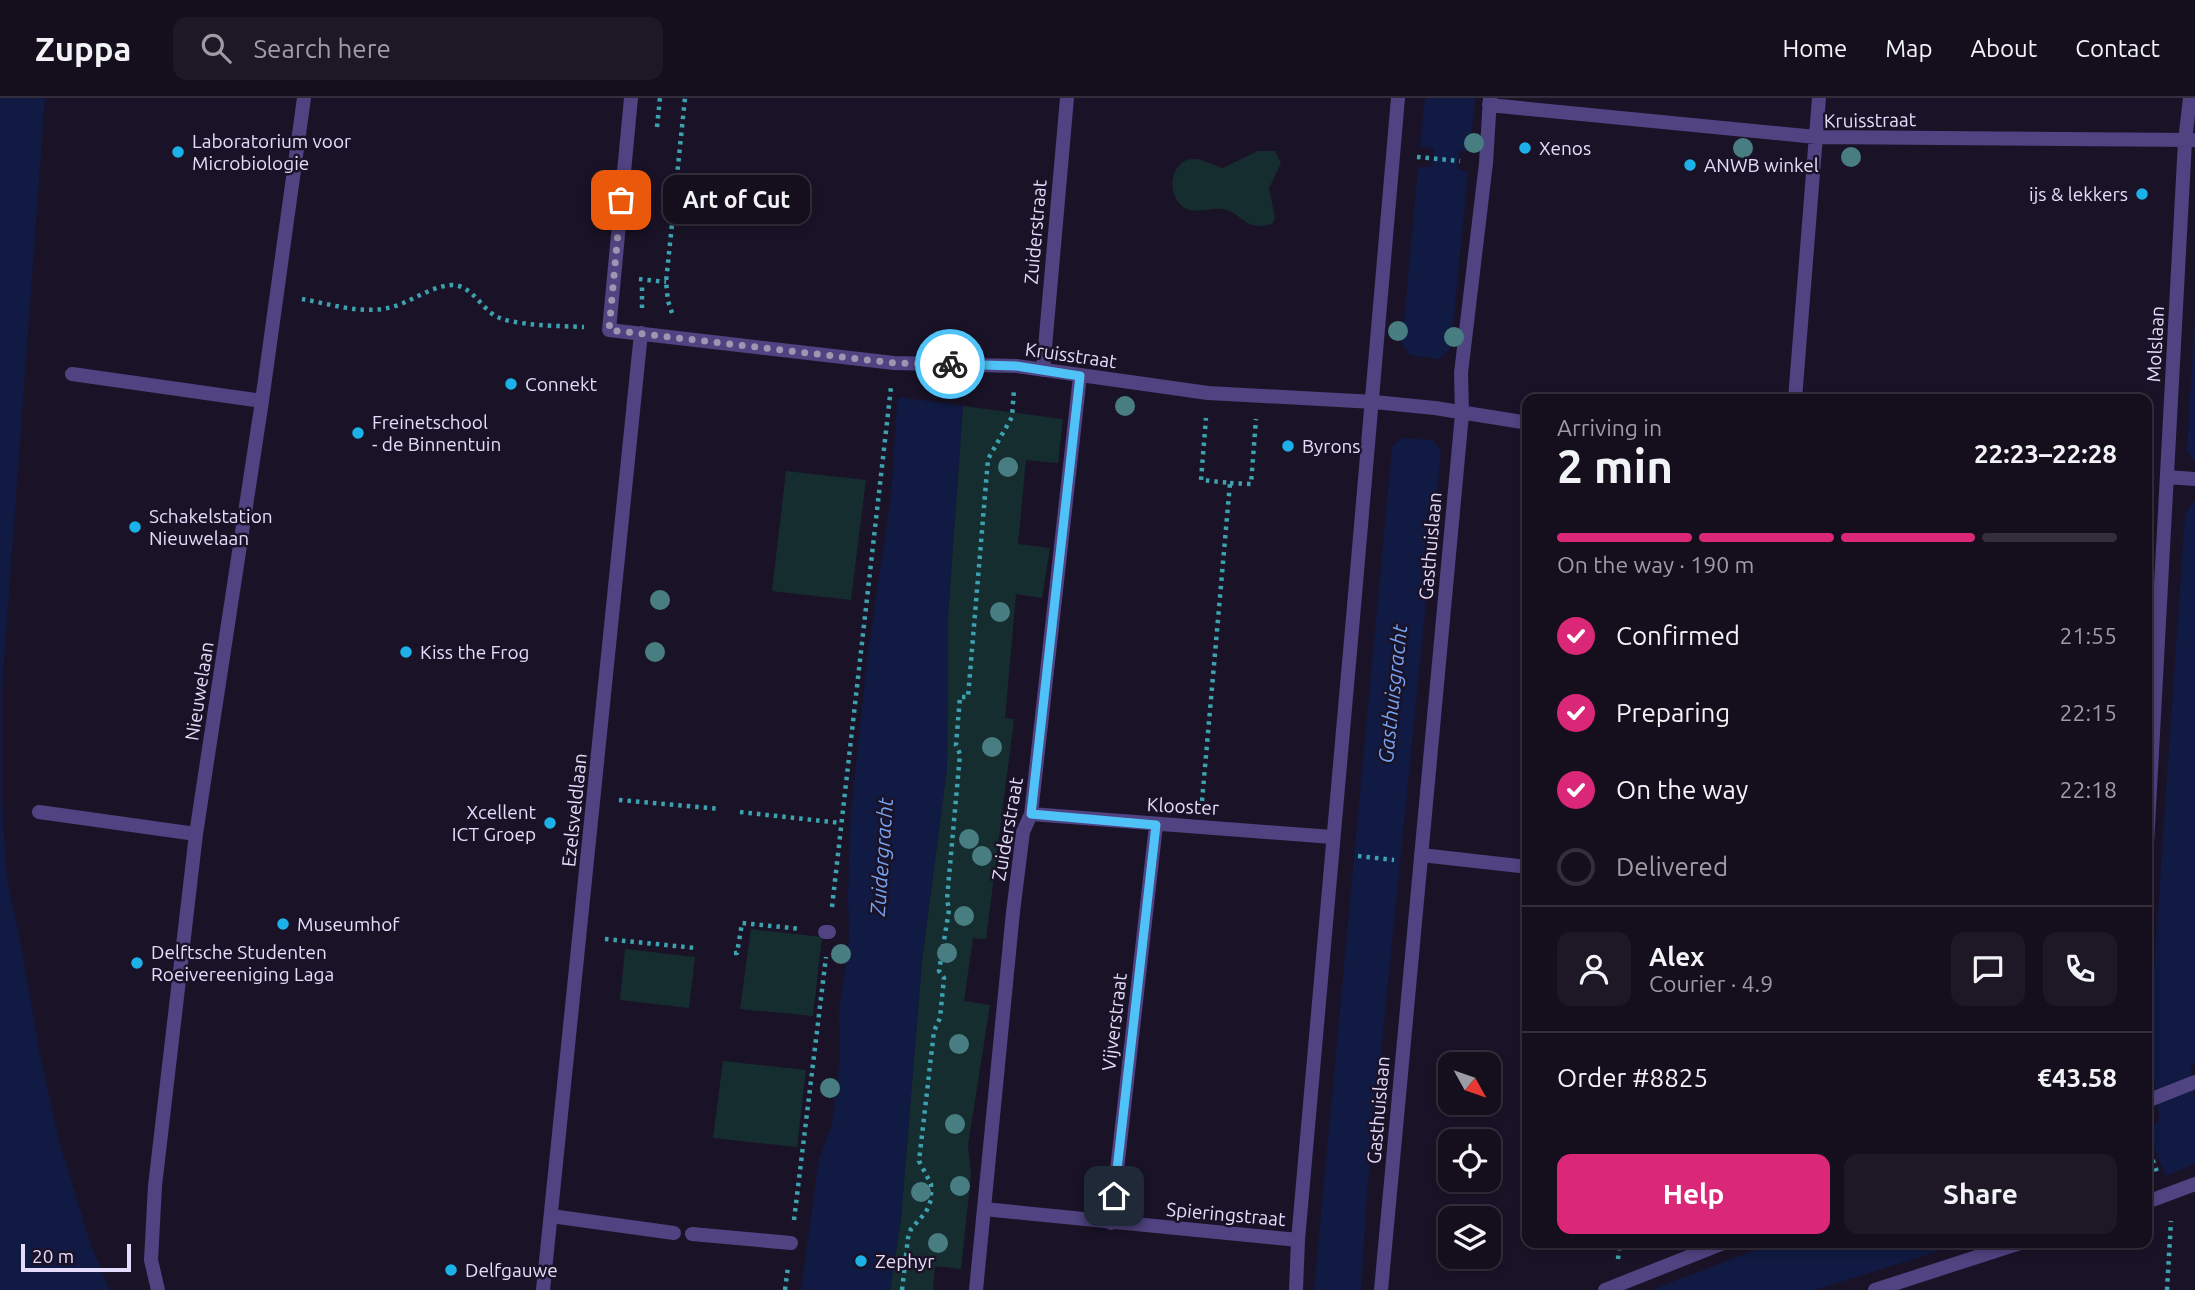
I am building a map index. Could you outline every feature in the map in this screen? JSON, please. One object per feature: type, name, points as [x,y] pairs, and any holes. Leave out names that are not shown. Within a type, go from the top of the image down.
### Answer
[{"type":"street","name":"Nieuwelaan","points":[[158,1290],[151,1260],[155,1186],[196,834],[262,401],[304,98]]},
{"type":"street","points":[[609,330],[631,98]]},
{"type":"street","name":"Zuiderstraat","points":[[1043,370],[1067,98]]},
{"type":"street","points":[[1296,1290],[1332,837],[1374,402],[1398,98]]},
{"type":"street","points":[[1489,102],[1816,137],[1819,98]]},
{"type":"street","name":"Molslaan","points":[[2152,752],[2190,140],[2190,98]]},
{"type":"street","name":"Gasthuislaan","points":[[1381,1290],[1462,414],[1461,373],[1486,163],[1489,102]]},
{"type":"street","name":"Kruisstraat","points":[[1796,394],[1816,137],[2190,140]]},
{"type":"street","name":"Kruisstraat","points":[[609,330],[671,335],[894,363],[1016,366],[1208,393],[1374,402],[1522,421]]},
{"type":"street","name":"Ezelsveldlaan","points":[[543,1290],[641,333]]},
{"type":"street","points":[[72,374],[262,401]]},
{"type":"street","name":"Zuiderstraat","points":[[976,1290],[1015,898],[1023,832],[1031,814],[1080,376]]},
{"type":"street","points":[[2167,477],[2189,478]]},
{"type":"street","points":[[38,812],[196,834]]},
{"type":"street","name":"Klooster","points":[[1031,814],[1332,837]]},
{"type":"street","name":"Vijverstraat","points":[[1111,1223],[1156,825]]},
{"type":"street","points":[[1421,855],[1522,866]]},
{"type":"street","points":[[2153,1099],[2195,1082]]},
{"type":"street","points":[[2152,1200],[2195,1184]]},
{"type":"street","name":"Spieringstraat","points":[[984,1209],[1298,1240]]},
{"type":"street","points":[[551,1216],[674,1233]]},
{"type":"street","points":[[692,1234],[791,1243]]},
{"type":"street","points":[[1605,1290],[1711,1248]]},
{"type":"street","points":[[1875,1290],[2004,1248]]},
{"type":"path","points":[[671,335],[672,313],[666,282],[685,98]]},
{"type":"path","points":[[1417,157],[1458,161]]},
{"type":"path","points":[[277,295],[371,311],[392,307],[454,285],[476,296],[494,315],[509,321],[609,330]]},
{"type":"path","points":[[902,1290],[911,1228],[926,1212],[931,1200],[931,1184],[919,1161],[933,1031],[940,1018],[944,978],[939,971],[949,910],[947,899],[960,754],[956,746],[960,697],[968,697],[988,459],[1012,416],[1016,366]]},
{"type":"path","points":[[1208,393],[1201,480],[1230,483],[1251,484],[1257,397]]},
{"type":"path","points":[[785,1290],[889,400]]},
{"type":"path","points":[[1200,826],[1230,483]]},
{"type":"path","points":[[594,797],[720,809]]},
{"type":"path","points":[[740,812],[839,823]]},
{"type":"path","points":[[1351,856],[1405,861]]},
{"type":"path","points":[[734,953],[737,953],[742,923],[827,932]]},
{"type":"path","points":[[580,937],[696,948]]},
{"type":"path","points":[[2166,1196],[2171,1222],[2167,1290]]},
{"type":"green space","points":[[1258,151],[1275,151],[1281,163],[1269,188],[1275,218],[1272,224],[1249,224],[1222,209],[1190,210],[1176,199],[1173,177],[1180,165],[1186,161],[1200,160],[1223,168]]},
{"type":"green space","points":[[963,406],[1063,419],[1058,463],[1026,460],[1018,544],[1050,548],[1042,598],[1016,594],[1005,718],[1014,719],[1013,728],[986,939],[973,938],[964,1001],[990,1005],[968,1145],[971,1175],[961,1269],[935,1266],[933,1290],[890,1290],[901,1218],[922,960],[947,768],[948,615]]},
{"type":"green space","points":[[786,471],[866,480],[851,600],[772,591]]},
{"type":"green space","points":[[751,929],[822,937],[813,1016],[740,1009]]},
{"type":"green space","points":[[625,949],[695,957],[689,1008],[620,1000]]},
{"type":"green space","points":[[723,1061],[806,1070],[797,1147],[713,1138]]},
{"type":"water","points":[[0,98],[45,98],[2,689],[2,804],[7,878],[58,1137],[91,1246],[110,1290],[0,1290]]},
{"type":"water","name":"Gasthuisgracht","points":[[1425,98],[1475,98],[1470,151],[1459,151],[1457,169],[1468,172],[1451,348],[1439,359],[1433,440],[1441,452],[1367,1194],[1361,1290],[1314,1290],[1392,447],[1403,437],[1410,355],[1402,344],[1418,167],[1432,167],[1434,149],[1420,146]]},
{"type":"water","points":[[2195,312],[2195,462],[2187,450]]},
{"type":"water","name":"Zuidergracht","points":[[900,397],[963,406],[948,615],[947,768],[922,960],[901,1218],[890,1290],[801,1290],[819,1158],[832,1125],[840,1055],[839,1014],[849,936],[850,820],[867,659],[891,497],[897,402]]},
{"type":"water","points":[[2195,502],[2195,1062],[2185,1077],[2160,1080],[2152,1070],[2152,999],[2185,515]]},
{"type":"water","points":[[2195,1103],[2195,1164],[2152,1182],[2152,1126],[2159,1121],[2163,1109]]},
{"type":"water","points":[[1760,1248],[1948,1248],[1815,1290],[1652,1290]]},
{"type":"pier","points":[[1410,355],[1439,359],[1433,440],[1403,438]]},
{"type":"pier","points":[[2152,1142],[2166,1177],[2152,1183]]},
{"type":"waterway","points":[[2172,1027],[2170,1057],[2180,1131]]},
{"type":"way so far","points":[[621,200],[609,330],[671,335],[894,363],[950,364]]},
{"type":"place","name":"Xenos","points":[[1525,148]]},
{"type":"place","name":"Laboratorium voor Microbiologie","points":[[178,152]]},
{"type":"place","name":"ANWB winkel","points":[[1690,165]]},
{"type":"place","name":"ijs & lekkers","points":[[2142,194]]},
{"type":"place","name":"Art of Cut","points":[[621,200]]},
{"type":"place","name":"Connekt","points":[[511,384]]},
{"type":"place","name":"Freinetschool - de Binnentuin","points":[[358,433]]},
{"type":"place","name":"Byrons","points":[[1288,446]]},
{"type":"place","name":"Schakelstation Nieuwelaan","points":[[135,527]]},
{"type":"place","name":"Kiss the Frog","points":[[406,652]]},
{"type":"place","name":"Xcellent ICT Groep","points":[[550,823]]},
{"type":"place","name":"Museumhof","points":[[283,924]]},
{"type":"place","name":"Delftsche Studenten Roeivereeniging Laga","points":[[137,963]]},
{"type":"place","name":"Zephyr","points":[[861,1261]]},
{"type":"place","name":"Delfgauwe","points":[[451,1270]]},
{"type":"route","points":[[950,364],[1016,366],[1080,376],[1031,814],[1156,825],[1114,1196]]}]
